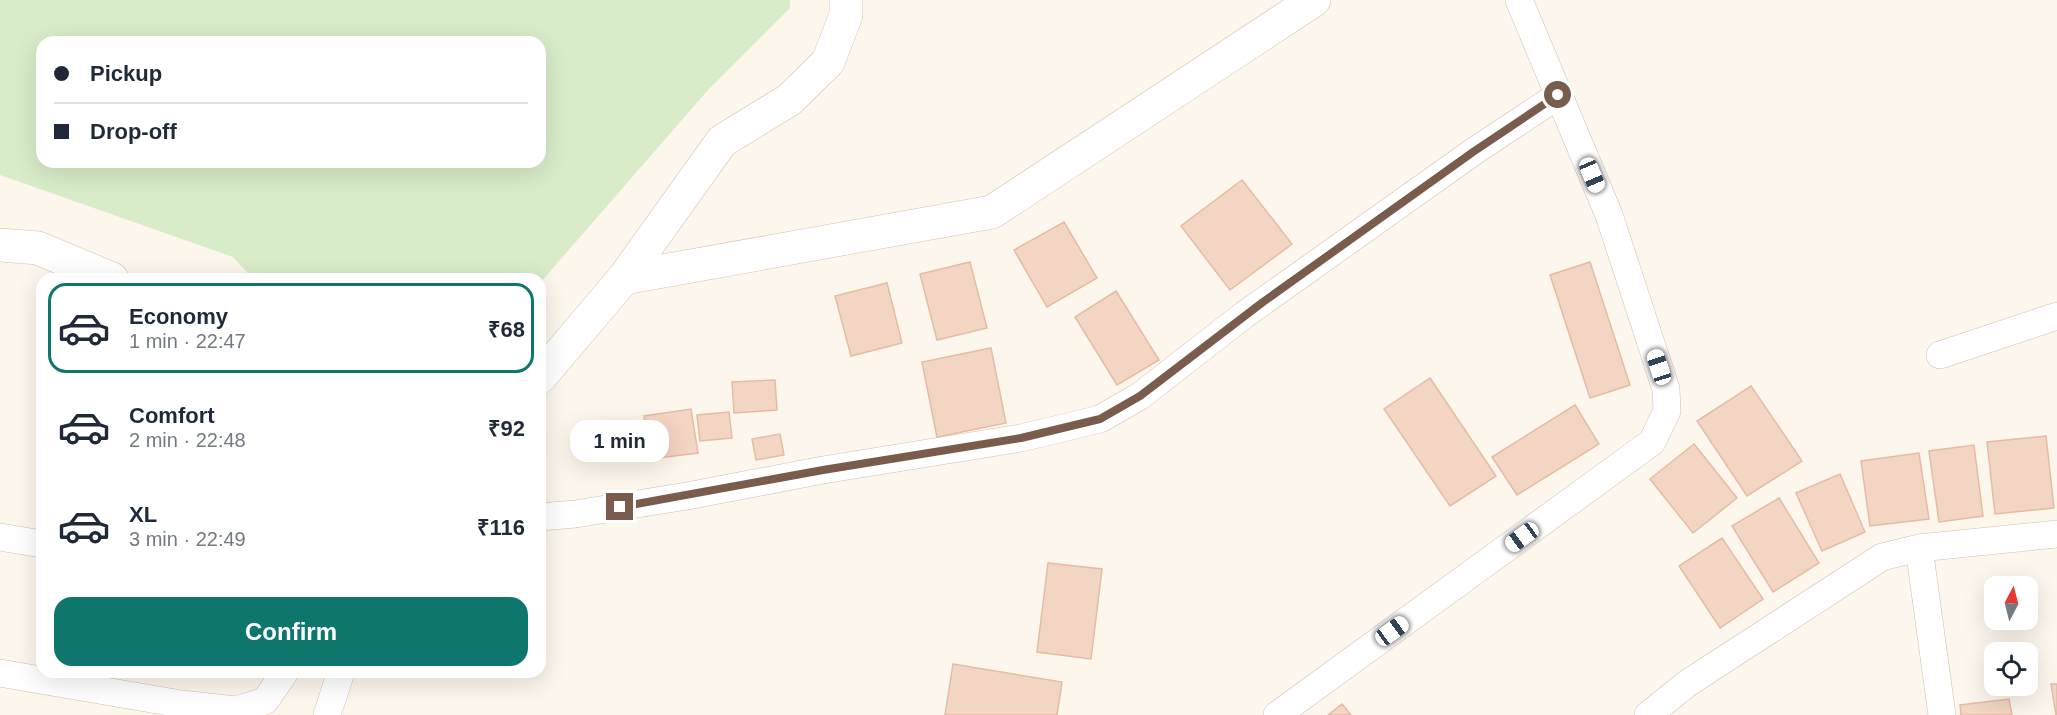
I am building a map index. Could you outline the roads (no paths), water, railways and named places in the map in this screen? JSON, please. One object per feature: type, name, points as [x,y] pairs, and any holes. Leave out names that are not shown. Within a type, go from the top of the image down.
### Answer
[{"type":"street","points":[[546,370],[624,278],[722,141],[789,100],[828,62],[846,15],[846,0]]},
{"type":"street","points":[[624,278],[992,212],[1314,0]]},
{"type":"street","points":[[1277,715],[1652,442],[1667,411],[1666,389],[1609,215],[1519,0]]},
{"type":"street","points":[[546,516],[687,496],[823,470],[1021,438],[1100,419],[1140,396],[1254,308],[1473,152],[1558,95]]},
{"type":"street","points":[[0,245],[38,248],[98,273]]},
{"type":"street","points":[[1940,354],[2057,316]]},
{"type":"street","points":[[1648,715],[1688,683],[1882,556],[1919,548],[2057,534]]},
{"type":"street","points":[[0,537],[36,543]]},
{"type":"street","points":[[1919,548],[1942,715]]},
{"type":"street","points":[[0,673],[181,704],[236,710],[265,701],[281,678]]},
{"type":"street","points":[[327,715],[338,678]]}]
